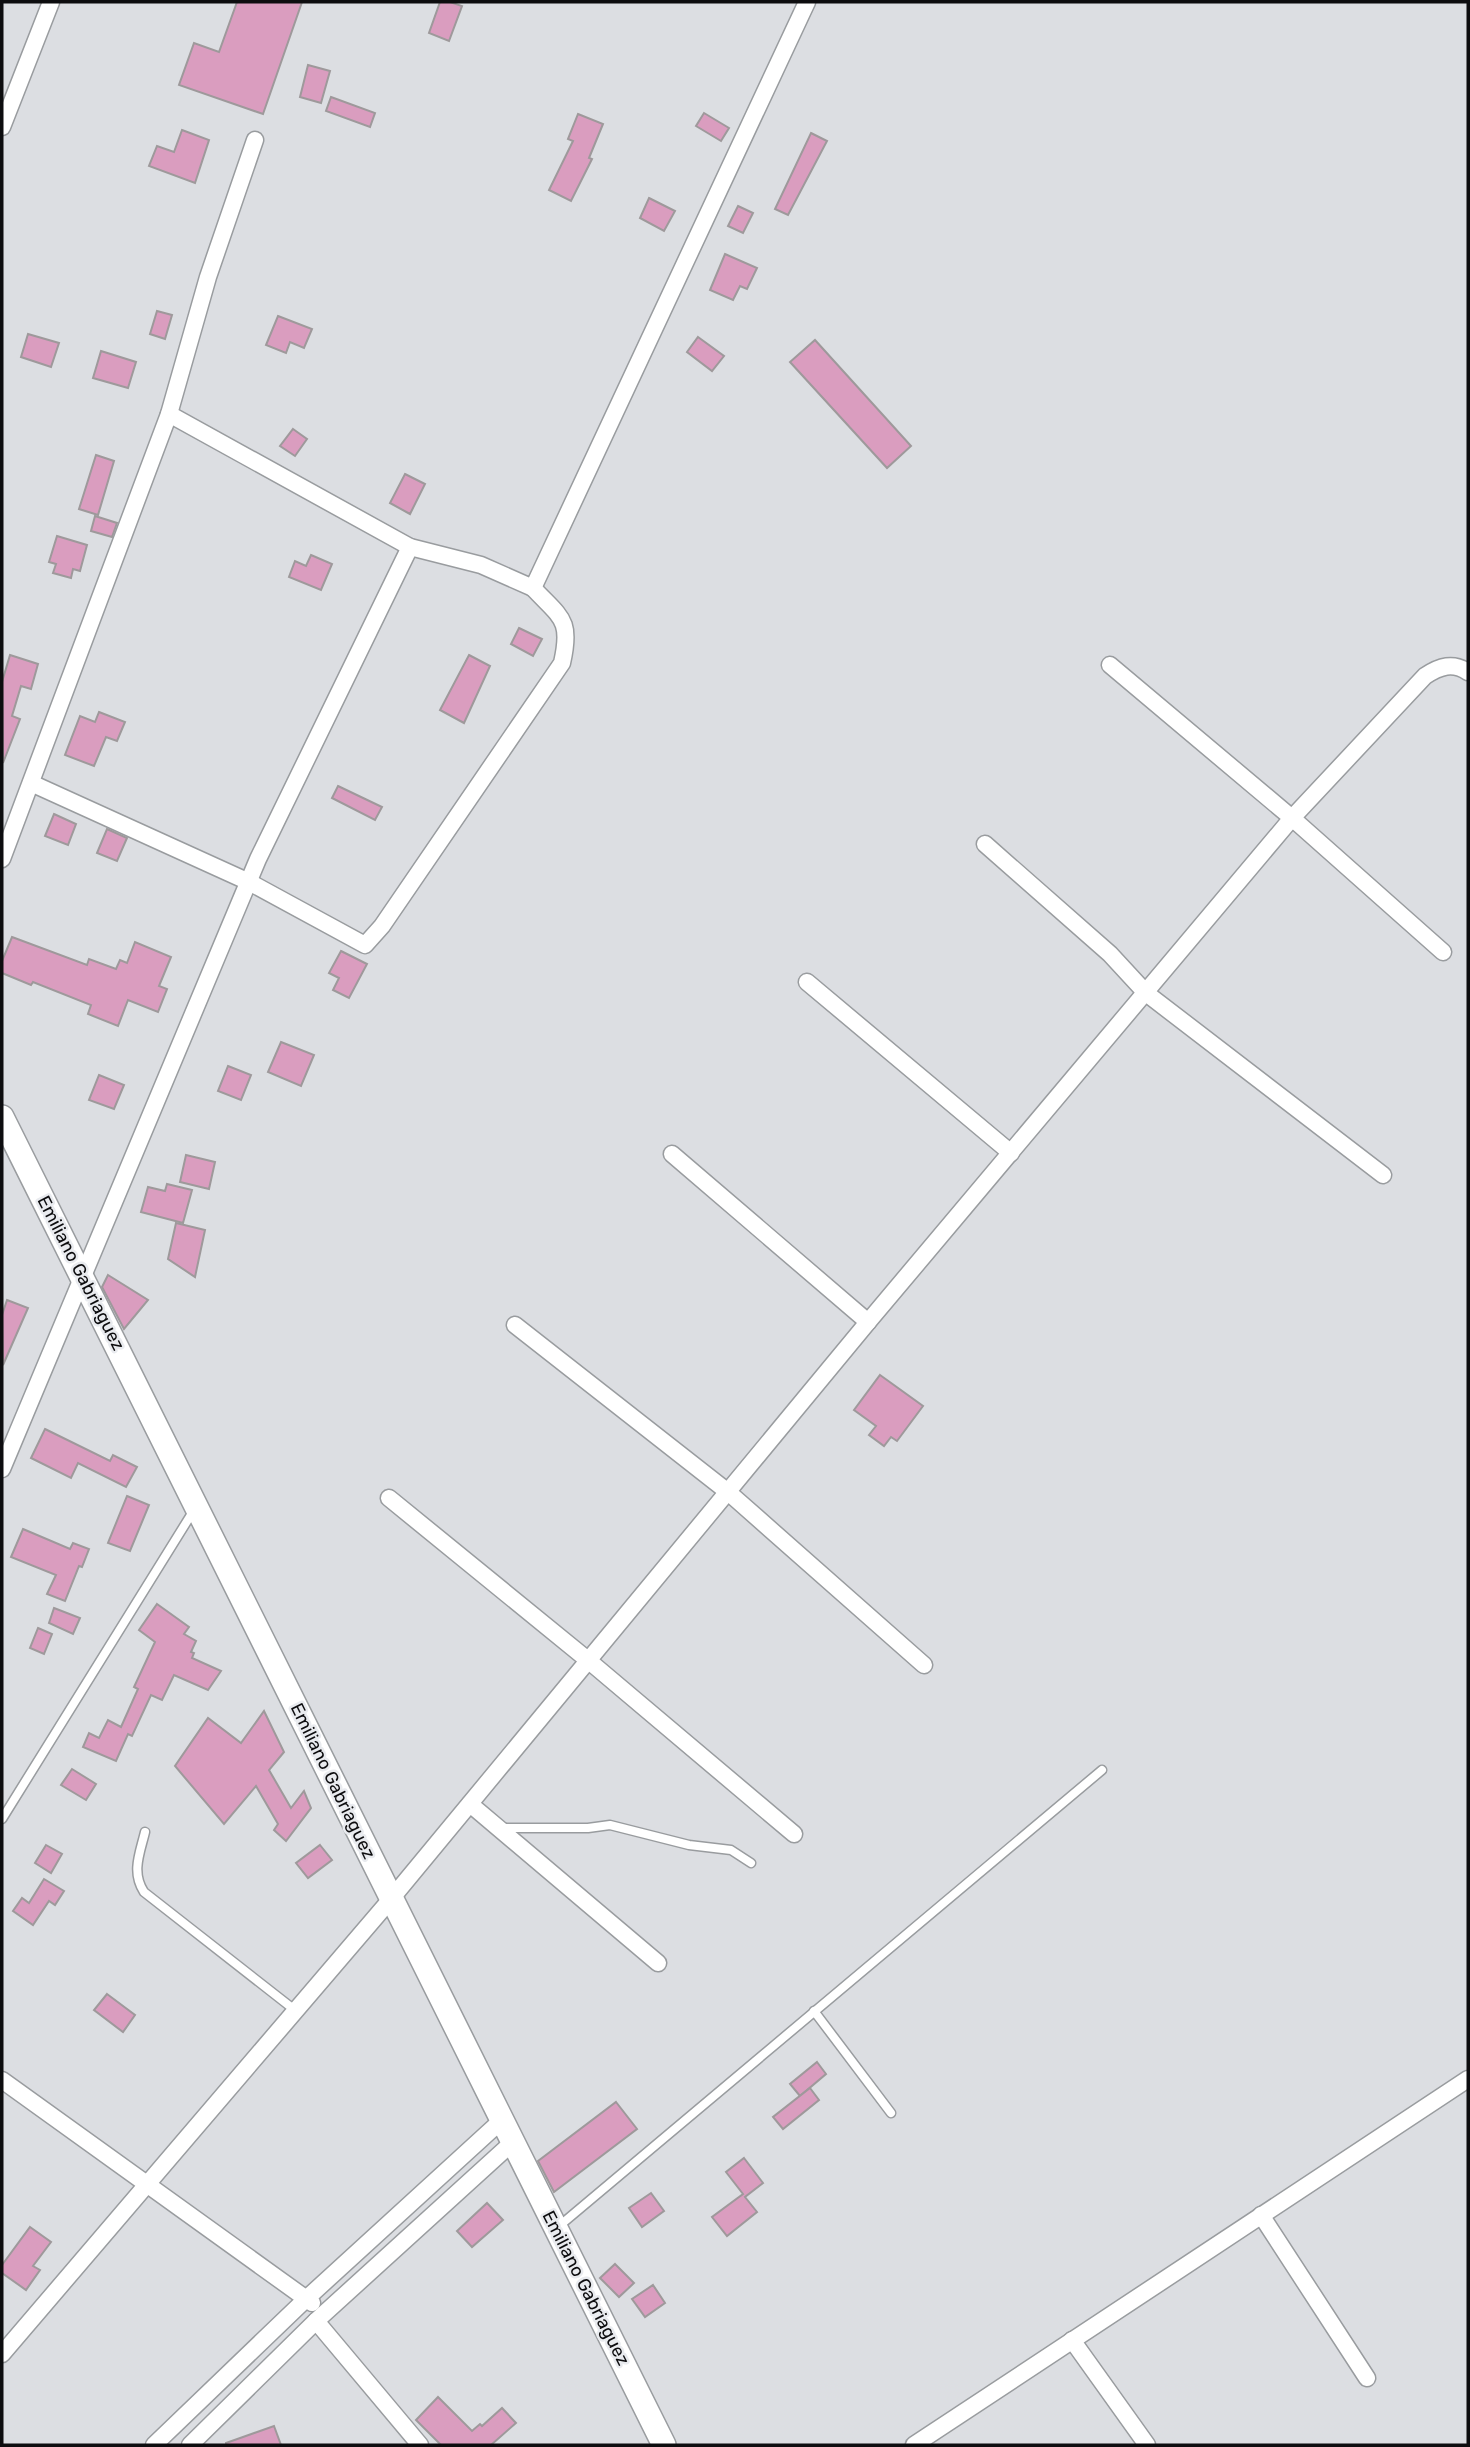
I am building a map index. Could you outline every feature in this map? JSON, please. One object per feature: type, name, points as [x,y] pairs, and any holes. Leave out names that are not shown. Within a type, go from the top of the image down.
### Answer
[{"type":"main road","name":"Emiliano Gabriaguez","points":[[2,1117],[664,2445]]},
{"type":"street","points":[[2,127],[51,2]]},
{"type":"street","points":[[533,588],[807,2]]},
{"type":"street","points":[[2,859],[169,414],[208,277],[255,140]]},
{"type":"street","points":[[31,783],[248,882],[365,946],[382,926],[562,663],[568,637],[562,619],[533,588],[481,565],[410,547],[169,414]]},
{"type":"street","points":[[2,1469],[248,882],[410,547]]},
{"type":"street","points":[[1110,666],[1292,817],[1443,952]]},
{"type":"street","points":[[2,2354],[391,1899],[868,1322],[1292,817],[1425,676],[1447,666],[1455,666],[1468,672]]},
{"type":"street","points":[[985,844],[1110,954],[1146,993],[1383,1175]]},
{"type":"street","points":[[807,982],[1011,1153]]},
{"type":"street","points":[[672,1154],[868,1322]]},
{"type":"street","points":[[515,1325],[728,1492],[924,1665]]},
{"type":"street","points":[[389,1498],[589,1661],[794,1835]]},
{"type":"street","points":[[470,1804],[658,1963]]},
{"type":"street","points":[[2,2080],[306,2299],[420,2445]]},
{"type":"street","points":[[914,2445],[1261,2215],[1467,2084]]},
{"type":"street","points":[[155,2445],[306,2299],[502,2120]]},
{"type":"street","points":[[190,2445],[320,2317],[513,2142]]},
{"type":"street","points":[[1261,2215],[1367,2378]]},
{"type":"street","points":[[1072,2340],[1147,2445]]},
{"type":"lane","points":[[2,1819],[196,1505]]},
{"type":"lane","points":[[556,2229],[1102,1770]]},
{"type":"lane","points":[[497,1828],[588,1828],[610,1825],[690,1845],[731,1850],[751,1863]]},
{"type":"lane","points":[[145,1832],[135,1872],[144,1892],[296,2011]]},
{"type":"lane","points":[[814,2011],[891,2113]]},
{"type":"building","points":[[237,2],[302,2],[263,114],[179,85],[194,43],[219,52]]},
{"type":"building","points":[[440,2],[462,6],[449,41],[429,33]]},
{"type":"building","points":[[308,65],[330,71],[321,103],[300,97]]},
{"type":"building","points":[[331,97],[375,113],[370,127],[326,111]]},
{"type":"building","points":[[704,113],[729,128],[721,141],[696,126]]},
{"type":"building","points":[[578,114],[603,124],[589,158],[592,159],[571,201],[549,190],[573,141],[568,139]]},
{"type":"building","points":[[182,130],[209,140],[195,183],[149,166],[157,146],[174,152]]},
{"type":"building","points":[[811,133],[827,141],[788,215],[775,209]]},
{"type":"building","points":[[649,198],[675,211],[664,231],[640,218]]},
{"type":"building","points":[[738,206],[753,213],[743,233],[728,226]]},
{"type":"building","points":[[725,254],[757,268],[747,289],[740,286],[733,300],[710,290]]},
{"type":"building","points":[[157,311],[172,315],[165,339],[150,334]]},
{"type":"building","points":[[278,316],[312,329],[304,348],[290,342],[286,353],[266,345]]},
{"type":"building","points":[[28,334],[59,343],[51,367],[21,357]]},
{"type":"building","points":[[698,337],[724,356],[712,371],[687,352]]},
{"type":"building","points":[[815,340],[911,446],[887,468],[790,362]]},
{"type":"building","points":[[101,351],[136,362],[128,388],[93,378]]},
{"type":"building","points":[[293,429],[307,439],[295,456],[280,446]]},
{"type":"building","points":[[96,455],[114,461],[98,515],[79,509]]},
{"type":"building","points":[[405,474],[425,484],[410,514],[390,503]]},
{"type":"building","points":[[95,516],[117,523],[112,537],[91,531]]},
{"type":"building","points":[[57,536],[87,545],[80,571],[73,569],[71,578],[53,573],[56,564],[49,562]]},
{"type":"building","points":[[311,555],[332,564],[321,590],[289,577],[295,561],[306,566]]},
{"type":"building","points":[[519,628],[542,639],[533,656],[511,644]]},
{"type":"building","points":[[10,655],[38,664],[31,689],[21,686],[12,716],[20,719],[3,763],[2,682]]},
{"type":"building","points":[[469,655],[490,666],[464,723],[440,710]]},
{"type":"building","points":[[99,712],[125,722],[117,741],[106,737],[94,766],[65,755],[80,716],[95,722]]},
{"type":"building","points":[[338,786],[382,807],[375,820],[332,798]]},
{"type":"building","points":[[54,814],[76,824],[68,845],[45,836]]},
{"type":"building","points":[[107,829],[127,838],[117,861],[97,853]]},
{"type":"building","points":[[12,937],[87,965],[89,959],[116,969],[120,960],[127,963],[135,942],[171,957],[159,986],[167,989],[158,1012],[128,1000],[118,1026],[88,1014],[91,1005],[2,973],[2,961]]},
{"type":"building","points":[[341,951],[367,964],[349,998],[333,990],[339,978],[329,973]]},
{"type":"building","points":[[281,1042],[314,1055],[301,1086],[268,1072]]},
{"type":"building","points":[[228,1066],[251,1075],[241,1100],[218,1091]]},
{"type":"building","points":[[99,1075],[124,1085],[114,1109],[89,1100]]},
{"type":"building","points":[[186,1155],[215,1162],[209,1189],[180,1182]]},
{"type":"building","points":[[167,1184],[192,1190],[183,1223],[141,1212],[148,1187],[165,1191]]},
{"type":"building","points":[[176,1223],[205,1230],[195,1277],[168,1259]]},
{"type":"building","points":[[108,1275],[148,1300],[124,1329],[102,1287]]},
{"type":"building","points":[[7,1300],[28,1308],[3,1365],[2,1315]]},
{"type":"building","points":[[880,1375],[923,1406],[897,1441],[891,1437],[884,1446],[869,1435],[876,1426],[854,1410]]},
{"type":"building","points":[[45,1429],[110,1461],[113,1455],[137,1467],[126,1487],[78,1463],[71,1478],[31,1458]]},
{"type":"building","points":[[127,1496],[149,1505],[130,1551],[108,1543]]},
{"type":"building","points":[[23,1529],[70,1549],[73,1543],[89,1549],[65,1601],[47,1594],[56,1575],[11,1557]]},
{"type":"building","points":[[157,1604],[189,1627],[184,1634],[196,1641],[191,1652],[194,1653],[192,1658],[221,1671],[208,1690],[174,1675],[162,1700],[151,1695],[132,1736],[128,1734],[116,1761],[83,1747],[89,1733],[99,1738],[108,1720],[121,1727],[138,1689],[134,1687],[155,1642],[139,1630]]},
{"type":"building","points":[[54,1608],[80,1618],[73,1634],[49,1623]]},
{"type":"building","points":[[38,1628],[52,1634],[44,1654],[30,1648]]},
{"type":"building","points":[[264,1711],[284,1752],[269,1770],[291,1808],[304,1791],[311,1808],[286,1841],[274,1830],[278,1824],[256,1786],[224,1824],[175,1766],[208,1718],[241,1743]]},
{"type":"building","points":[[72,1769],[96,1784],[86,1800],[61,1785]]},
{"type":"building","points":[[46,1845],[62,1854],[51,1873],[35,1863]]},
{"type":"building","points":[[320,1845],[332,1860],[308,1878],[296,1863]]},
{"type":"building","points":[[44,1879],[64,1891],[55,1905],[49,1901],[33,1925],[13,1911],[22,1898],[29,1903]]},
{"type":"building","points":[[107,1994],[135,2015],[123,2032],[94,2010]]},
{"type":"building","points":[[817,2062],[826,2074],[800,2096],[790,2084]]},
{"type":"building","points":[[810,2088],[819,2100],[783,2129],[773,2117]]},
{"type":"building","points":[[616,2102],[637,2129],[554,2192],[538,2161]]},
{"type":"building","points":[[744,2158],[763,2183],[745,2197],[757,2212],[727,2236],[712,2217],[743,2194],[726,2172]]},
{"type":"building","points":[[651,2193],[664,2211],[642,2227],[629,2208]]},
{"type":"building","points":[[487,2203],[503,2220],[472,2247],[457,2231]]},
{"type":"building","points":[[30,2227],[51,2242],[33,2266],[40,2270],[26,2290],[2,2273],[2,2265]]},
{"type":"building","points":[[615,2264],[634,2283],[619,2297],[600,2278]]},
{"type":"building","points":[[653,2285],[665,2303],[645,2317],[632,2299]]},
{"type":"building","points":[[438,2397],[472,2431],[480,2424],[482,2426],[502,2408],[516,2423],[491,2445],[441,2445],[416,2420]]},
{"type":"building","points":[[274,2426],[281,2445],[226,2445],[226,2443]]}]
